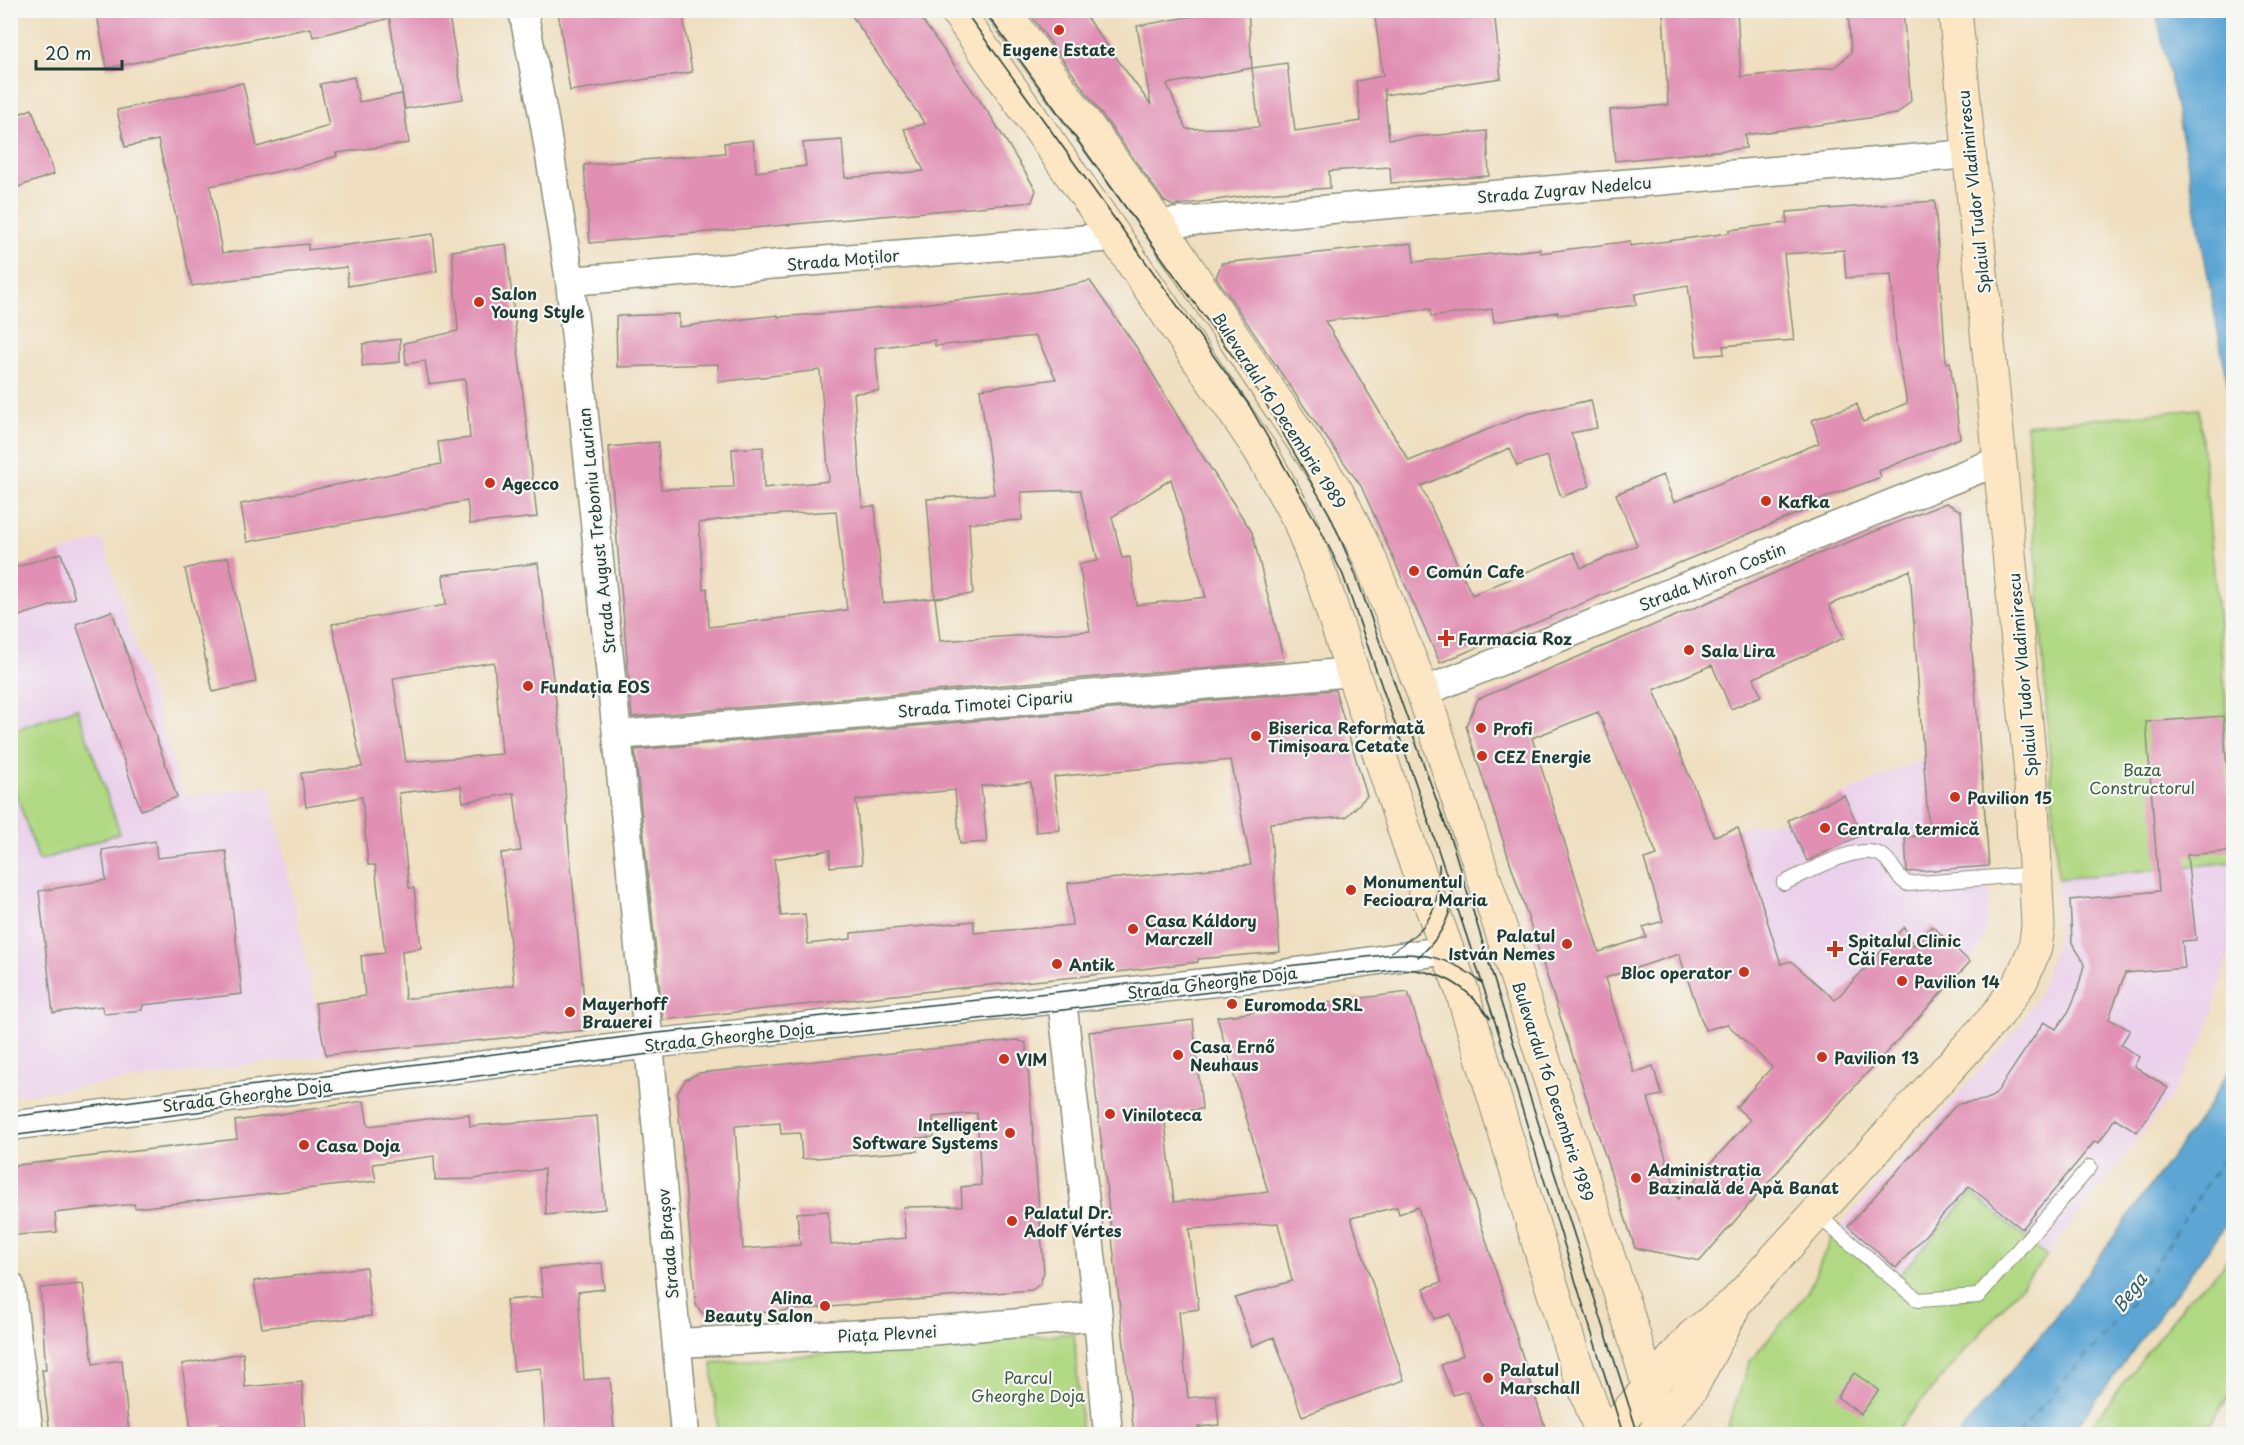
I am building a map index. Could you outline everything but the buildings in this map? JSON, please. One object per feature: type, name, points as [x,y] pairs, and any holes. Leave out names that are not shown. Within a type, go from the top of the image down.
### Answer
[{"type":"main road","points":[[956,10],[1260,450],[1299,520],[1323,582],[1410,847],[1448,950],[1486,1065],[1573,1356],[1602,1434]]},
{"type":"main road","name":"Bulevardul 16 Decembrie 1989","points":[[1003,10],[1158,224],[1337,492],[1369,557],[1423,692],[1650,1387],[1659,1432]]},
{"type":"main road","name":"Splaiul Tudor Vladimirescu","points":[[1609,1434],[1693,1336],[1735,1303],[1998,1014],[2021,981],[2035,948],[2038,926],[2037,874],[2030,764],[1954,10]]},
{"type":"main road","name":"Splaiul Tudor Vladimirescu","points":[[1659,1432],[1690,1389],[1735,1303]]},
{"type":"street","name":"Strada August Treboniu Laurian","points":[[523,10],[570,281],[649,1049]]},
{"type":"street","name":"Strada Zugrav Nedelcu","points":[[1158,224],[1969,154]]},
{"type":"street","name":"Strada Moților","points":[[570,281],[1115,237]]},
{"type":"street","name":"Strada Miron Costin","points":[[1423,692],[2001,460]]},
{"type":"street","name":"Strada Timotei Cipariu","points":[[618,735],[1353,672]]},
{"type":"street","name":"Strada Gheorghe Doja","points":[[10,1126],[1269,976],[1448,950]]},
{"type":"street","points":[[1062,1000],[1098,1316],[1108,1434]]},
{"type":"street","name":"Strada Brașov","points":[[649,1049],[685,1434]]},
{"type":"street","points":[[10,1286],[29,1434]]},
{"type":"street","name":"Piața Plevnei","points":[[677,1344],[928,1331],[1098,1316]]},
{"type":"lane","points":[[1784,883],[1856,852],[1872,851],[1883,856],[1900,880],[1908,884],[2037,874]]},
{"type":"lane","points":[[1816,1214],[1918,1300],[1978,1296],[2090,1167]]},
{"type":"shaded area","points":[[102,539],[184,797],[269,785],[326,1055],[11,1096],[10,569]]},
{"type":"shaded area","name":"Spitalul Clinic Căi Ferate","points":[[1924,758],[1989,866],[1990,901],[1986,931],[1981,945],[1970,962],[1807,1138],[1754,1087],[1772,1067],[1785,1010],[1705,1030],[1679,954],[1768,925],[1738,828],[1788,820]]},
{"type":"shaded area","points":[[2233,862],[2233,941],[2207,1032],[2174,1092],[2047,1256],[1966,1350],[1833,1234],[2019,1027],[2039,993],[2053,953],[2058,931],[2058,879]]},
{"type":"green space","name":"Baza Constructorul","points":[[2199,409],[2233,779],[2233,862],[2058,879],[2027,425]]},
{"type":"green space","points":[[77,708],[120,833],[39,861],[11,779],[11,731]]},
{"type":"green space","points":[[1972,1193],[2047,1256],[1893,1434],[1725,1434],[1750,1361],[1807,1293],[1833,1234],[1892,1283]]},
{"type":"green space","points":[[2233,1249],[2233,1389],[2204,1434],[2085,1434],[2187,1300],[2220,1270]]},
{"type":"green space","name":"Parcul Gheorghe Doja","points":[[1074,1333],[1082,1434],[718,1434],[712,1363]]},
{"type":"water","points":[[2156,11],[2233,11],[2233,414],[2186,155]]},
{"type":"water","name":"Bega","points":[[2233,1063],[2233,1216],[2071,1434],[1959,1434],[2054,1319],[2210,1104]]},
{"type":"ferry route","points":[[2223,10],[2234,73]]},
{"type":"ferry route","points":[[2018,1434],[2130,1305],[2234,1141]]},
{"type":"tram line","points":[[964,10],[1249,405],[1319,527],[1343,575],[1427,816],[1497,1028],[1623,1434]]},
{"type":"tram line","points":[[984,10],[1262,397],[1330,515],[1355,573],[1454,849],[1530,1097],[1638,1434]]},
{"type":"tram line","points":[[1391,952],[1415,935],[1430,916],[1438,894],[1439,864]]},
{"type":"tram line","points":[[1418,957],[1442,930],[1453,896]]},
{"type":"tram line","points":[[10,1117],[648,1034],[1048,993],[1384,955],[1411,954],[1436,958],[1460,968],[1482,983]]},
{"type":"tram line","points":[[10,1136],[650,1054],[1063,1010],[1401,969],[1428,972],[1452,982],[1472,997],[1490,1018]]},
{"type":"place","name":"Eugene Estate","points":[[1059,30]]},
{"type":"place","name":"Salon Young Style","points":[[479,302]]},
{"type":"place","name":"Agecco","points":[[490,483]]},
{"type":"place","name":"Kafka","points":[[1766,501]]},
{"type":"place","name":"Común Cafe","points":[[1414,571]]},
{"type":"place","name":"Farmacia Roz","points":[[1446,638]]},
{"type":"place","name":"Sala Lira","points":[[1689,650]]},
{"type":"place","name":"Fundația EOS","points":[[528,686]]},
{"type":"place","name":"Profi","points":[[1481,728]]},
{"type":"place","name":"Biserica Reformată Timișoara Cetate","points":[[1256,736]]},
{"type":"place","name":"CEZ Energie","points":[[1482,756]]},
{"type":"place","name":"Pavilion 15","points":[[1955,797]]},
{"type":"place","name":"Centrala termică","points":[[1825,828]]},
{"type":"place","name":"Monumentul Fecioara Maria","points":[[1351,890]]},
{"type":"place","name":"Casa Káldory Marczell","points":[[1133,929]]},
{"type":"place","name":"Palatul István Nemes","points":[[1567,944]]},
{"type":"place","name":"Spitalul Clinic Căi Ferate","points":[[1835,949]]},
{"type":"place","name":"Antik","points":[[1057,964]]},
{"type":"place","name":"Bloc operator","points":[[1744,972]]},
{"type":"place","name":"Pavilion 14","points":[[1902,981]]},
{"type":"place","name":"Euromoda SRL","points":[[1232,1004]]},
{"type":"place","name":"Mayerhoff Brauerei","points":[[570,1012]]},
{"type":"place","name":"Casa Ernő Neuhaus","points":[[1178,1055]]},
{"type":"place","name":"Pavilion 13","points":[[1822,1057]]},
{"type":"place","name":"VIM","points":[[1004,1059]]},
{"type":"place","name":"Viniloteca","points":[[1110,1114]]},
{"type":"place","name":"Intelligent Software Systems","points":[[1010,1133]]},
{"type":"place","name":"Casa Doja","points":[[304,1145]]},
{"type":"place","name":"Administrația Bazinală de Apă Banat","points":[[1636,1178]]},
{"type":"place","name":"Palatul Dr. Adolf Vértes","points":[[1012,1221]]},
{"type":"place","name":"Alina Beauty Salon","points":[[825,1306]]},
{"type":"place","name":"Palatul Marschall","points":[[1488,1378]]}]
